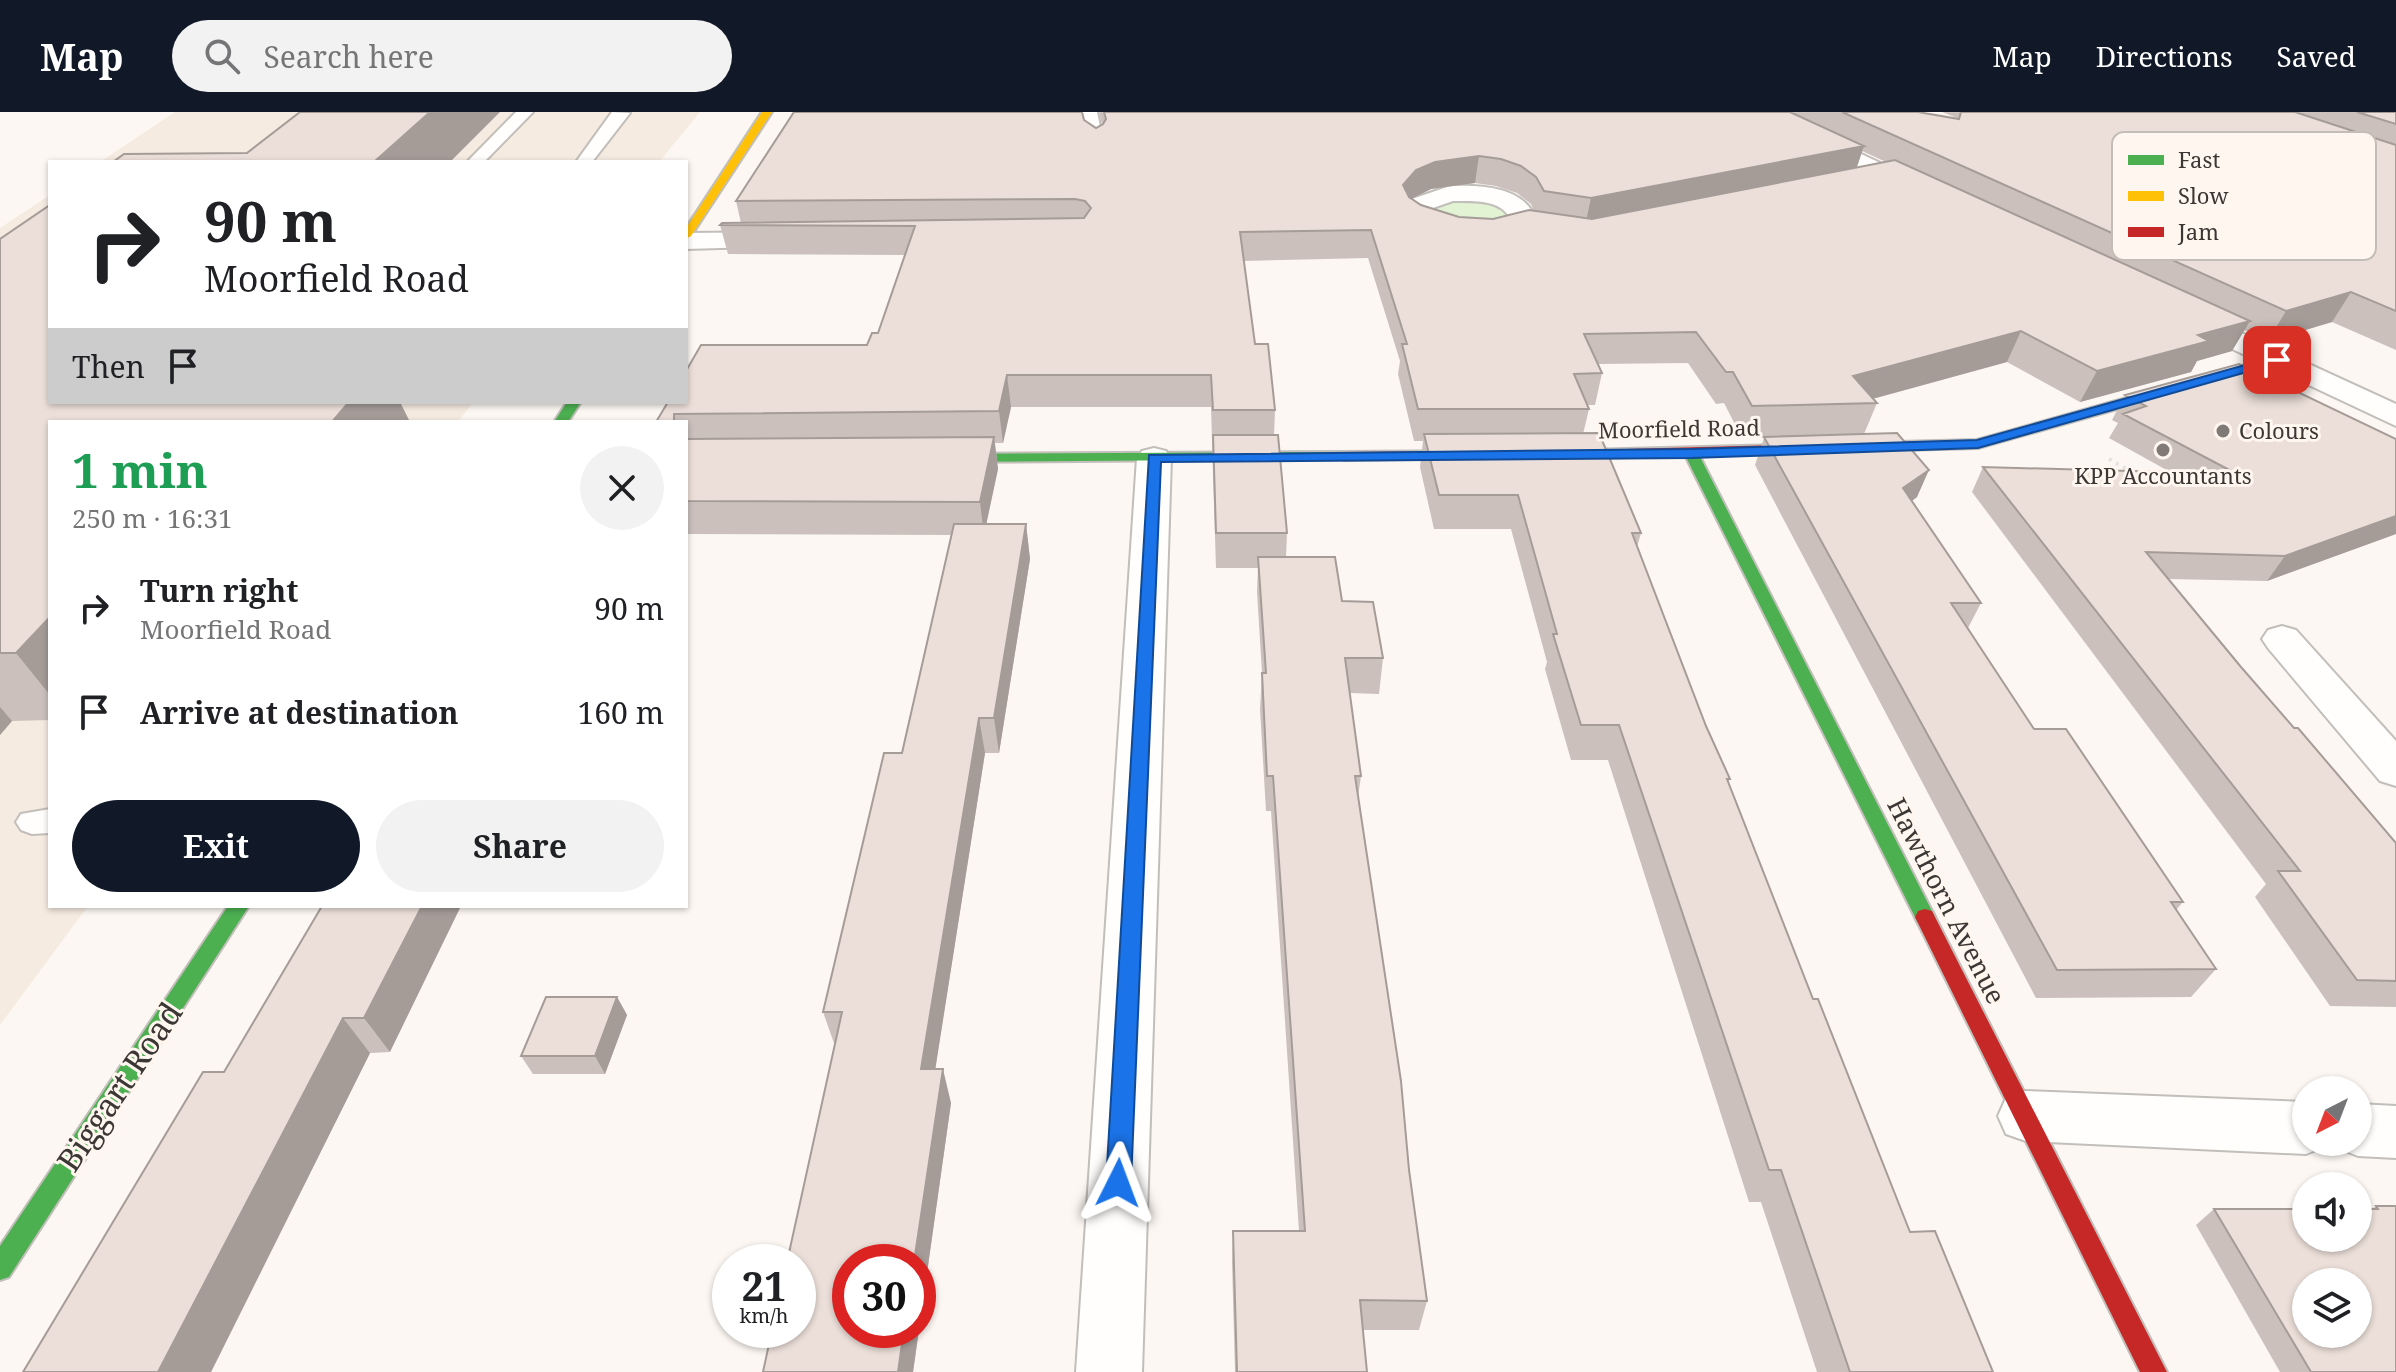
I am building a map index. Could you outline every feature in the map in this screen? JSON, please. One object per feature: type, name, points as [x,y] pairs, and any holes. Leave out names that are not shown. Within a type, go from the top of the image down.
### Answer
[{"type":"street","points":[[688,235],[767,112]]},
{"type":"street","points":[[1754,112],[1947,203]]},
{"type":"street","points":[[1854,183],[1889,176]]},
{"type":"street","points":[[688,238],[811,240]]},
{"type":"street","points":[[2162,305],[2396,416]]},
{"type":"street","name":"Moorfield Road","points":[[1533,455],[1978,444],[2277,360]]},
{"type":"street","name":"Hawthorn Avenue","points":[[1691,453],[2154,1372]]},
{"type":"street","points":[[920,458],[1502,455]]},
{"type":"street","points":[[1109,1372],[1154,458]]},
{"type":"street","points":[[2282,639],[2396,770]]},
{"type":"street","name":"Biggart Road","points":[[0,1268],[238,908]]},
{"type":"street","points":[[2026,1116],[2292,1127]]},
{"type":"street","points":[[2372,1131],[2396,1132]]},
{"type":"lane","points":[[477,160],[525,112]]},
{"type":"lane","points":[[586,160],[620,112]]},
{"type":"lane","points":[[1089,112],[1096,146]]},
{"type":"path","points":[[2047,424],[2144,479]]},
{"type":"shaded area","points":[[175,112],[700,112],[661,160],[103,160]]},
{"type":"shaded area","points":[[48,196],[48,404],[472,404],[460,420],[48,420],[48,908],[87,908],[0,1025],[0,228]]},
{"type":"green space","points":[[1463,199],[1496,205],[1509,219],[1499,227],[1431,212],[1441,203]]},
{"type":"building","points":[[300,112],[430,112],[376,160],[116,160],[124,154],[247,153]]},
{"type":"building","points":[[794,112],[1082,112],[1084,120],[1096,128],[1106,119],[1104,112],[1790,112],[1864,146],[1591,198],[1544,191],[1536,177],[1521,166],[1479,156],[1435,162],[1416,170],[1403,185],[1409,197],[1421,205],[1459,217],[1493,219],[1529,210],[1592,219],[1895,160],[2250,321],[2198,335],[2209,341],[2097,371],[2021,331],[1853,376],[1877,403],[1752,406],[1733,372],[1726,372],[1696,332],[1584,334],[1602,373],[1574,374],[1589,409],[1418,409],[1402,344],[1407,344],[1371,230],[1240,232],[1255,344],[1268,344],[1275,410],[1213,410],[1211,375],[1007,375],[999,411],[674,414],[674,420],[657,420],[667,404],[688,404],[688,368],[701,345],[867,345],[872,333],[878,333],[915,226],[720,225],[722,223],[1084,218],[1091,208],[1085,201],[1075,199],[736,201]]},
{"type":"building","points":[[1842,112],[1918,112],[1959,119],[1961,112],[2295,112],[2356,132],[2112,132],[2112,233]]},
{"type":"building","points":[[2357,112],[2396,112],[2396,124]]},
{"type":"building","points":[[2376,138],[2396,145],[2396,311],[2351,292],[2286,311],[2172,260],[2376,260]]},
{"type":"building","points":[[48,206],[48,404],[347,404],[334,420],[48,420],[48,619],[16,653],[0,653],[0,239]]},
{"type":"building","points":[[2239,364],[2396,439],[2396,516],[2285,556],[2146,552],[2241,667],[2294,728],[2298,728],[2396,843],[2396,981],[2357,980],[2278,871],[2300,871],[1983,467],[2237,474],[2123,414],[2146,406],[2125,395]]},
{"type":"building","points":[[1599,433],[1641,533],[1632,533],[1706,726],[1730,779],[1727,779],[1813,999],[1818,999],[1910,1232],[1935,1231],[1993,1372],[1850,1372],[1781,1170],[1769,1170],[1619,725],[1581,725],[1553,634],[1557,634],[1518,495],[1439,495],[1424,434]]},
{"type":"building","points":[[1897,433],[1929,470],[1903,488],[1981,603],[1951,603],[2034,729],[2066,729],[2183,902],[2171,902],[2216,969],[2057,970],[1764,437]]},
{"type":"building","points":[[1213,435],[1278,435],[1287,533],[1216,533]]},
{"type":"building","points":[[994,437],[980,502],[688,501],[688,439]]},
{"type":"building","points":[[954,524],[1026,524],[994,718],[979,718],[921,1069],[943,1069],[917,1244],[832,1244],[832,1348],[901,1348],[898,1372],[763,1372],[768,1348],[816,1348],[816,1244],[791,1244],[842,1012],[823,1012],[884,753],[902,753]]},
{"type":"building","points":[[1258,557],[1335,557],[1342,601],[1373,602],[1383,658],[1345,658],[1361,776],[1355,776],[1401,1081],[1409,1170],[1427,1301],[1360,1300],[1367,1372],[1237,1372],[1233,1231],[1305,1231],[1273,776],[1267,776],[1262,673],[1266,673]]},
{"type":"building","points":[[321,908],[421,908],[364,1018],[343,1018],[158,1372],[23,1372],[203,1072],[224,1072]]},
{"type":"building","points":[[546,997],[617,997],[595,1056],[521,1056]]},
{"type":"building","points":[[2376,1206],[2396,1206],[2396,1372],[2311,1372],[2297,1348],[2372,1348],[2372,1268],[2292,1268],[2292,1340],[2214,1209],[2292,1209],[2292,1252],[2372,1252],[2372,1209],[2378,1209]]},
{"type":"traffic: fast","points":[[562,420],[573,404]]},
{"type":"traffic: fast","points":[[1691,453],[1925,917]]},
{"type":"traffic: fast","points":[[936,458],[1344,456]]},
{"type":"traffic: fast","points":[[0,1268],[238,908]]},
{"type":"traffic: slow","points":[[688,233],[767,112]]},
{"type":"traffic: slow","points":[[2162,392],[2277,360]]},
{"type":"traffic: jam","points":[[1548,455],[1978,444],[2162,392]]},
{"type":"traffic: jam","points":[[1344,456],[1480,455]]},
{"type":"traffic: jam","points":[[1925,917],[2154,1372]]},
{"type":"place","name":"Colours","points":[[2223,431]]},
{"type":"place","name":"KPP Accountants","points":[[2163,450]]},
{"type":"route","points":[[1118,1183],[1154,458],[1691,453],[1978,444],[2277,360]]}]
